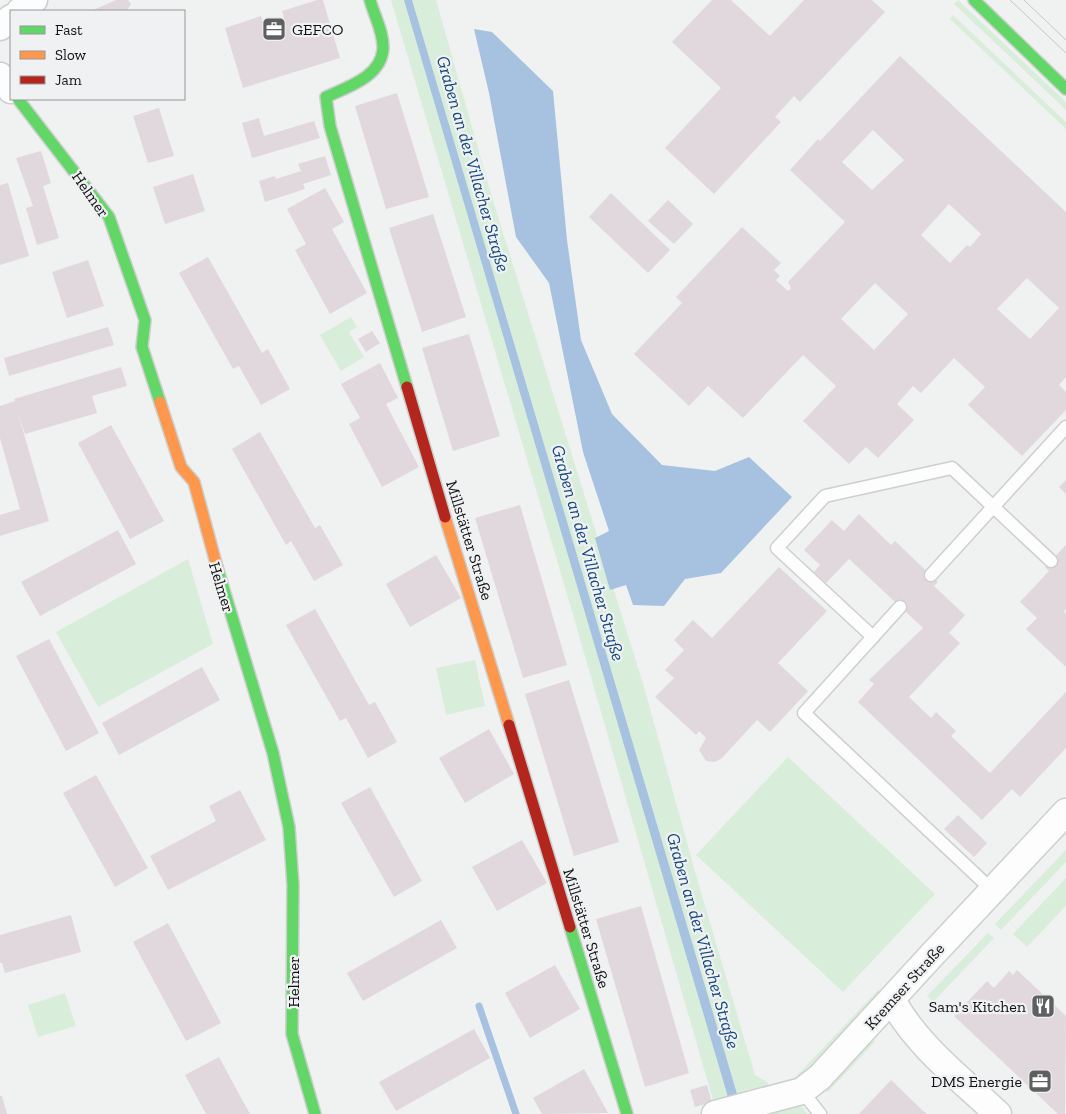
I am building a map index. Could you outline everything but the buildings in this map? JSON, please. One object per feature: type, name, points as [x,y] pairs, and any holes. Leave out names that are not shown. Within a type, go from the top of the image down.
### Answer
[{"type":"street","points":[[21,10],[34,0]]},
{"type":"street","name":"Millstätter Straße","points":[[370,0],[383,49],[376,69],[357,82],[326,97],[330,126],[359,218],[435,484],[627,1114]]},
{"type":"street","points":[[974,0],[1066,89]]},
{"type":"street","points":[[0,76],[10,89]]},
{"type":"street","name":"Helmer","points":[[19,100],[109,218],[145,320],[142,347],[180,467],[194,482],[212,552],[273,753],[290,827],[292,856],[292,1034],[315,1114]]},
{"type":"street","name":"Kremser Straße","points":[[716,1114],[802,1091],[820,1077],[1066,812]]},
{"type":"street","points":[[892,1000],[904,1022],[918,1039],[998,1114]]},
{"type":"lane","points":[[930,575],[1066,427]]},
{"type":"lane","points":[[872,637],[777,548],[825,496],[904,477],[952,468],[1051,562]]},
{"type":"lane","points":[[900,607],[804,713],[992,890]]},
{"type":"lane","points":[[802,1091],[820,1114]]},
{"type":"green space","points":[[391,0],[436,0],[491,194],[644,687],[698,882],[755,1075],[767,1082],[780,1108],[800,1104],[807,1114],[717,1114],[571,608]]},
{"type":"green space","points":[[958,0],[1066,102],[1066,110],[954,4]]},
{"type":"green space","points":[[953,15],[1066,122],[1066,129],[950,19]]},
{"type":"green space","points":[[351,317],[357,327],[349,332],[364,357],[341,371],[320,335]]},
{"type":"green space","points":[[188,559],[213,644],[98,707],[56,632]]},
{"type":"green space","points":[[475,660],[485,706],[446,715],[436,668]]},
{"type":"green space","points":[[788,757],[935,894],[843,992],[696,855]]},
{"type":"green space","points":[[1066,850],[1066,862],[1001,930],[995,924]]},
{"type":"green space","points":[[1066,878],[1066,906],[1027,947],[1013,934]]},
{"type":"green space","points":[[988,933],[994,938],[933,1002],[927,996]]},
{"type":"green space","points":[[879,989],[877,1005],[812,1072],[790,1083]]},
{"type":"green space","points":[[65,993],[76,1026],[38,1037],[28,1005]]},
{"type":"green space","points":[[869,1036],[875,1042],[828,1092],[821,1086]]},
{"type":"water","points":[[404,0],[412,0],[743,1114],[733,1114]]},
{"type":"water","points":[[474,29],[492,32],[553,91],[567,240],[581,340],[612,414],[662,465],[715,471],[749,457],[792,497],[721,573],[685,579],[664,606],[633,605],[626,585],[610,590],[595,538],[609,531],[583,452],[549,283],[516,237],[489,93]]},
{"type":"waterway","points":[[479,1006],[516,1114]]},
{"type":"tram line","points":[[1010,0],[1066,53]]},
{"type":"tram line","points":[[1024,0],[1066,40]]},
{"type":"traffic: fast","points":[[370,0],[382,37],[383,49],[381,59],[370,74],[362,80],[326,97],[330,126],[407,387]]},
{"type":"traffic: fast","points":[[974,0],[1066,89]]},
{"type":"traffic: fast","points":[[19,100],[109,217],[145,320],[142,347],[160,402]]},
{"type":"traffic: fast","points":[[217,567],[273,753],[289,827],[293,885],[292,1034],[315,1114]]},
{"type":"traffic: fast","points":[[570,927],[627,1114]]},
{"type":"traffic: slow","points":[[160,402],[181,467],[194,482],[217,567]]},
{"type":"traffic: slow","points":[[445,517],[509,725]]},
{"type":"traffic: jam","points":[[407,387],[445,517]]},
{"type":"traffic: jam","points":[[509,725],[570,927]]},
{"type":"place","name":"GEFCO","points":[[274,29]]},
{"type":"place","name":"Sam's Kitchen","points":[[1043,1006]]},
{"type":"place","name":"DMS Energie","points":[[1040,1081]]},
{"type":"water label","name":"Graben an der Villacher Straße","points":[[473,164]]},
{"type":"water label","name":"Graben an der Villacher Straße","points":[[588,553]]},
{"type":"water label","name":"Graben an der Villacher Straße","points":[[703,941]]}]
